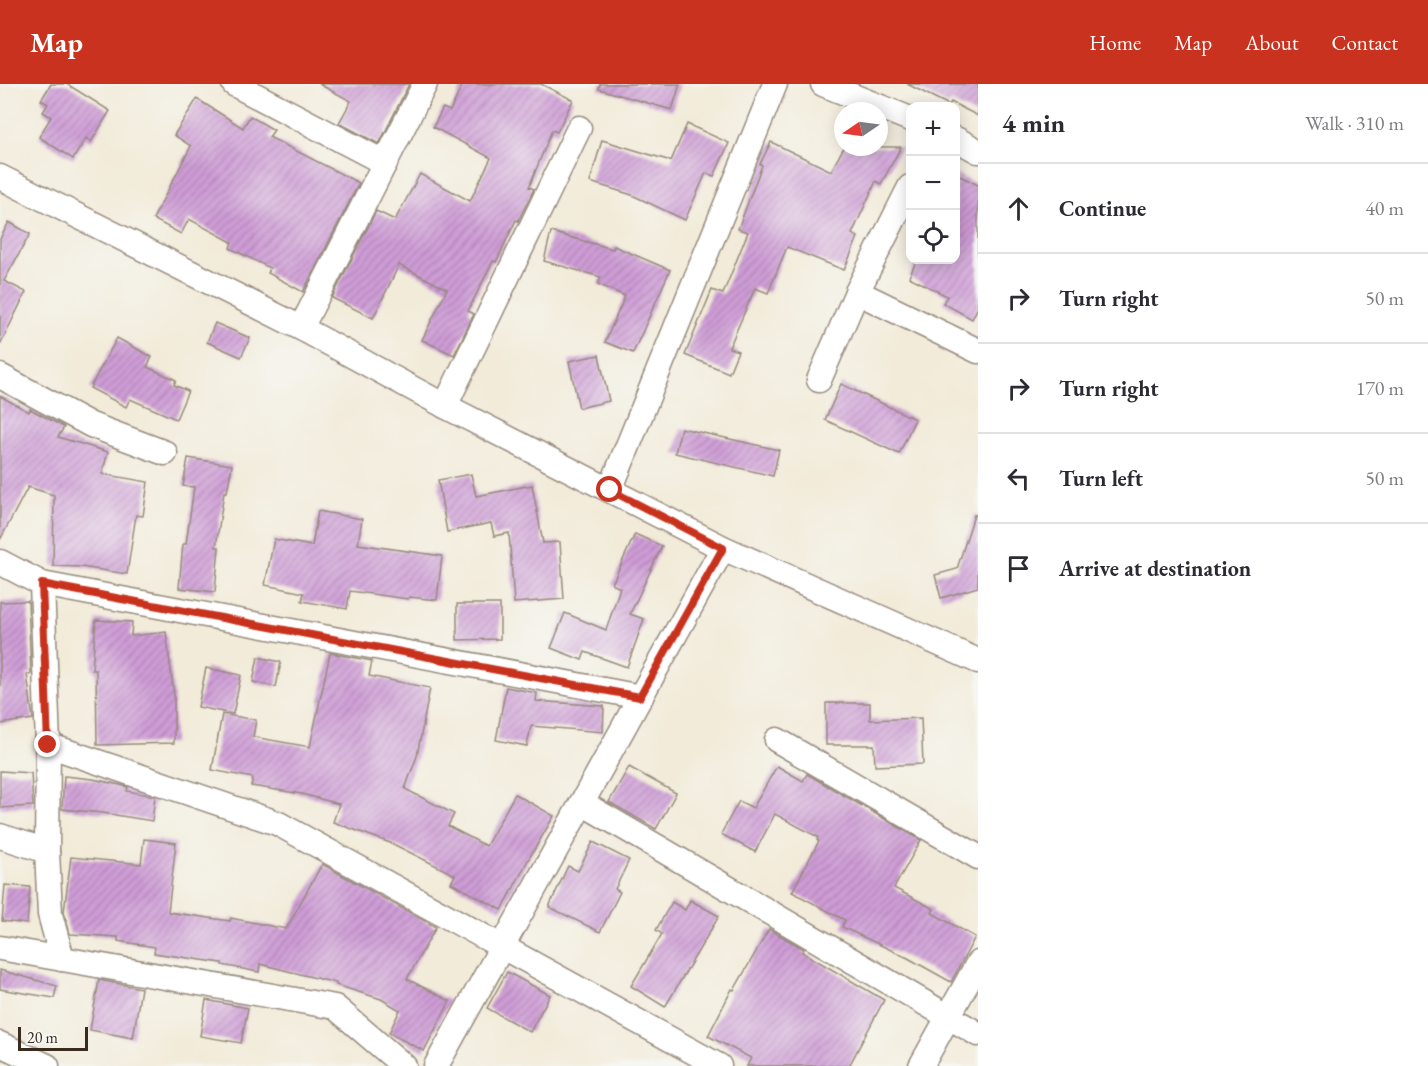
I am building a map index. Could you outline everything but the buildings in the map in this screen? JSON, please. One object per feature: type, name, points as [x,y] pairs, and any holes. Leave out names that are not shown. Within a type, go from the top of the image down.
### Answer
[{"type":"street","points":[[234,84],[385,163]]},
{"type":"street","points":[[301,328],[425,84]]},
{"type":"street","points":[[610,490],[775,84]]},
{"type":"street","points":[[823,84],[906,117]]},
{"type":"street","points":[[445,406],[579,128]]},
{"type":"street","points":[[960,141],[978,151]]},
{"type":"street","points":[[0,177],[301,328],[445,406],[723,548],[978,661]]},
{"type":"street","points":[[819,380],[856,292],[906,195]]},
{"type":"street","points":[[856,292],[978,351]]},
{"type":"street","points":[[0,376],[91,425],[165,453]]},
{"type":"street","points":[[436,1066],[723,548]]},
{"type":"street","points":[[0,562],[42,584],[640,697]]},
{"type":"street","points":[[42,584],[48,745],[47,851],[50,914],[62,959]]},
{"type":"street","points":[[777,740],[978,857]]},
{"type":"street","points":[[48,745],[277,823],[719,1066]]},
{"type":"street","points":[[582,803],[978,1034]]},
{"type":"street","points":[[0,836],[47,851]]},
{"type":"street","points":[[0,948],[335,1007],[404,1066]]},
{"type":"street","points":[[921,1066],[978,963]]},
{"type":"street","points":[[0,1044],[47,1066]]},
{"type":"route","points":[[48,745],[42,584],[640,697],[723,548],[610,490]]}]
